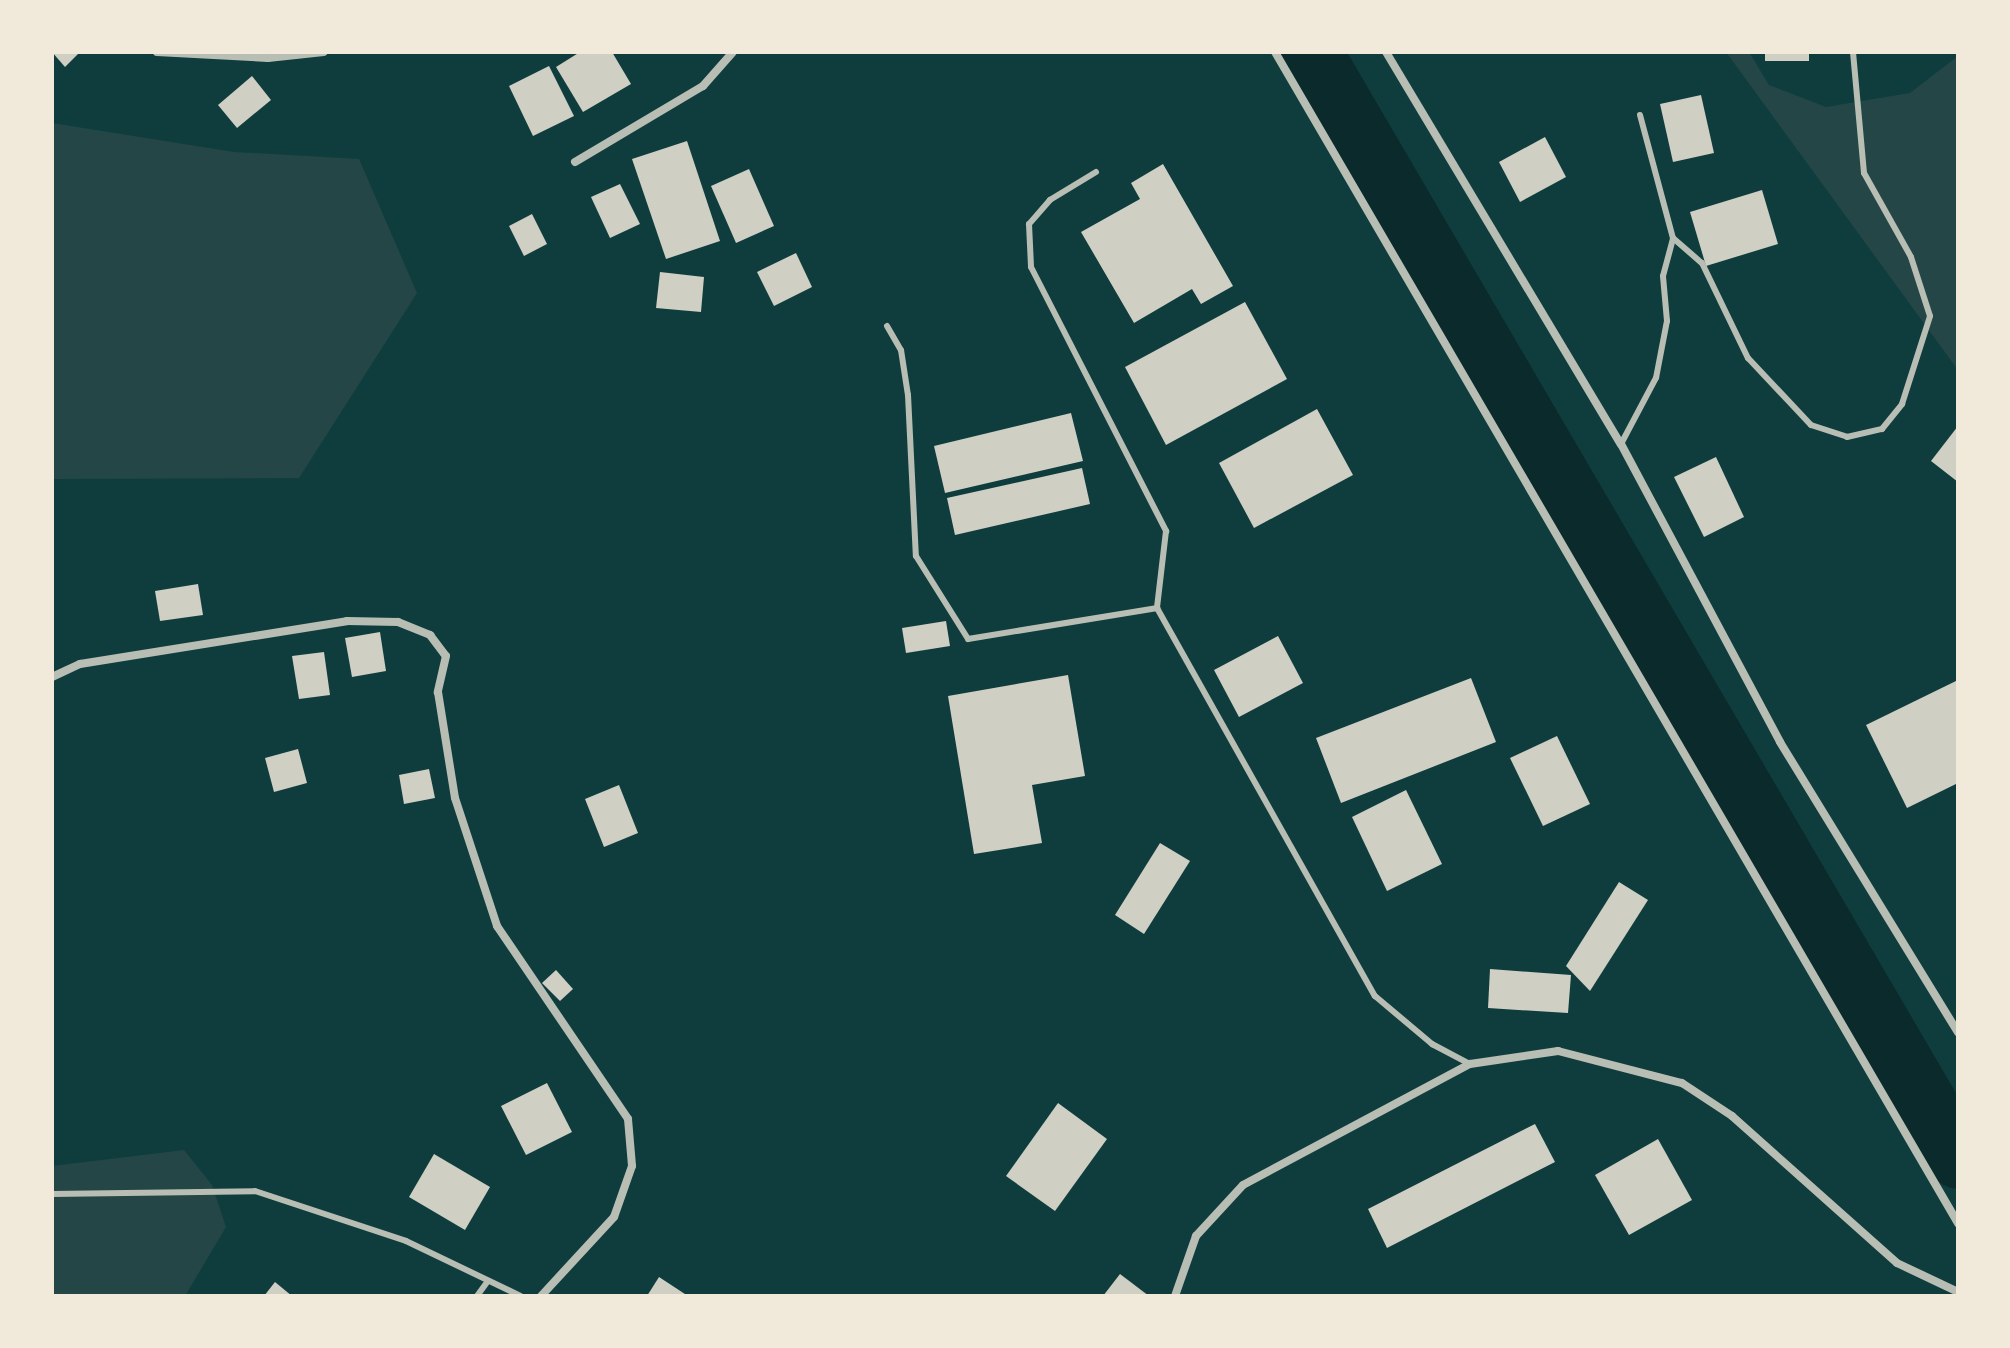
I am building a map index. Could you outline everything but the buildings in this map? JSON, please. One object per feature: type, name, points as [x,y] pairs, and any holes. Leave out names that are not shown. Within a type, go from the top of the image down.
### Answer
[{"type":"street","points":[[157,52],[266,55],[324,52]]},
{"type":"street","points":[[575,162],[703,86],[733,52]]},
{"type":"street","points":[[1275,52],[1958,1223]]},
{"type":"street","points":[[1386,52],[1621,444],[1780,742],[1958,1033]]},
{"type":"street","points":[[52,677],[80,664],[347,621],[398,622],[430,635],[446,656],[438,692],[455,798],[497,926],[628,1119],[632,1166],[614,1217],[541,1296]]},
{"type":"street","points":[[1175,1296],[1196,1236],[1243,1185],[1470,1064],[1558,1051],[1682,1083],[1732,1116],[1897,1263],[1958,1292]]},
{"type":"lane","points":[[1673,238],[1702,263],[1748,358],[1811,425],[1847,437],[1882,429],[1902,404],[1930,316],[1911,257],[1864,173],[1853,52]]},
{"type":"lane","points":[[1621,444],[1656,378],[1667,321],[1663,276],[1673,238],[1640,115]]},
{"type":"lane","points":[[1096,172],[1050,200],[1029,224],[1031,267],[1166,531],[1157,608],[1375,996],[1432,1044],[1470,1064]]},
{"type":"lane","points":[[887,326],[901,350],[908,395],[916,556],[968,639],[1157,608]]},
{"type":"lane","points":[[52,1194],[255,1191],[406,1241],[521,1296]]},
{"type":"lane","points":[[477,1296],[487,1282]]},
{"type":"shaded area","points":[[1726,52],[1749,52],[1769,85],[1826,107],[1910,93],[1958,56],[1958,370]]},
{"type":"shaded area","points":[[52,123],[234,152],[359,159],[417,293],[299,478],[52,479]]},
{"type":"shaded area","points":[[184,1150],[212,1185],[226,1227],[185,1296],[52,1296],[52,1166]]},
{"type":"waterway","points":[[1311,52],[1958,1158]]}]
